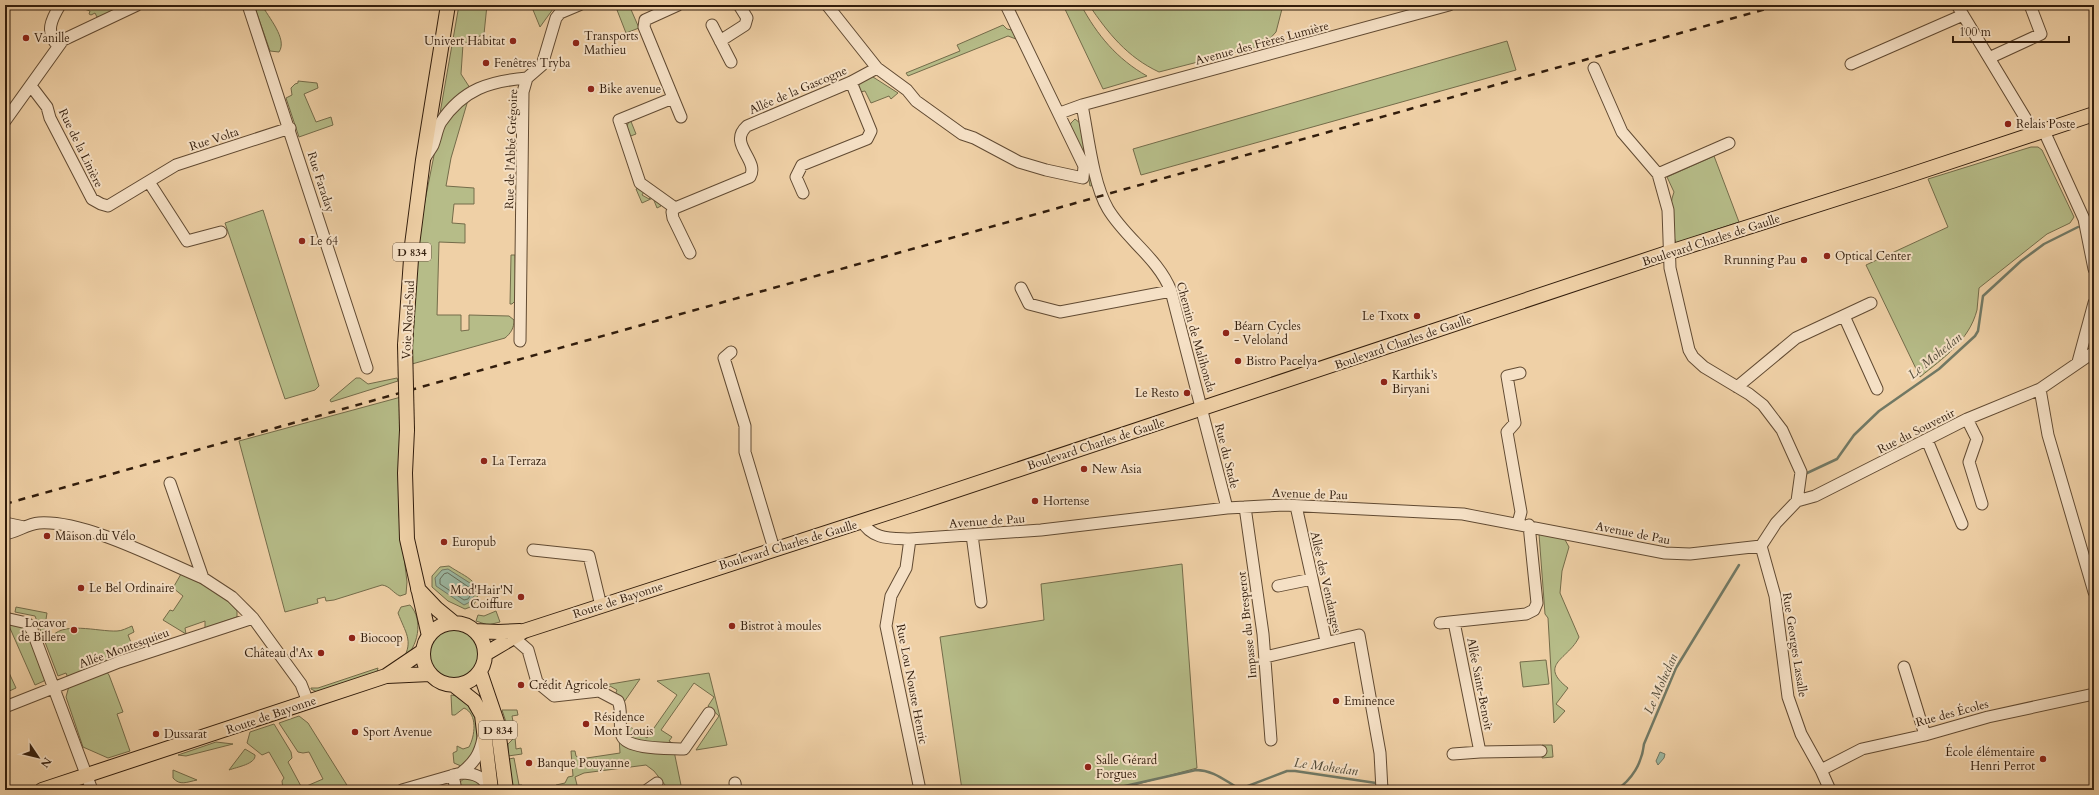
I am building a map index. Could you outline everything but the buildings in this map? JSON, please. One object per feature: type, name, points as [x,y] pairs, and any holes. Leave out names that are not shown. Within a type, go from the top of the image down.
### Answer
[{"type":"main road","name":"Voie Nord-Sud","points":[[429,636],[407,539],[405,474],[407,430],[406,345],[412,245],[423,160],[448,5]]},
{"type":"main road","name":"Boulevard Charles de Gaulle","points":[[712,569],[862,522],[1670,252],[2094,114]]},
{"type":"main road","name":"Route de Bayonne","points":[[485,654],[519,634],[712,569]]},
{"type":"main road","points":[[418,589],[454,623]]},
{"type":"main road","points":[[454,623],[466,625],[475,631],[482,642],[485,654],[480,672],[474,679],[465,684],[455,686],[437,681],[430,674],[424,663],[423,651],[429,636],[444,624],[454,623]]},
{"type":"main road","name":"Route de Bayonne","points":[[475,631],[519,634]]},
{"type":"main road","name":"Route de Bayonne","points":[[42,790],[386,676],[423,651]]},
{"type":"main road","name":"D 834","points":[[480,672],[497,722],[506,790]]},
{"type":"main road","name":"Route de Bayonne","points":[[386,676],[430,674]]},
{"type":"main road","name":"D 834","points":[[455,686],[474,702],[479,709],[485,728],[491,790]]},
{"type":"street","points":[[5,121],[63,40],[72,34],[137,5]]},
{"type":"street","name":"Rue Faraday","points":[[248,5],[290,128],[367,368]]},
{"type":"street","points":[[528,78],[542,65],[556,18],[560,13],[578,5]]},
{"type":"street","points":[[678,5],[645,20],[644,27],[681,117]]},
{"type":"street","points":[[720,41],[745,26],[747,18],[739,5]]},
{"type":"street","points":[[827,5],[877,68],[908,90],[916,101],[962,134],[974,138],[1019,162],[1046,170],[1083,178],[1084,166],[1006,5]]},
{"type":"street","name":"Avenue des Frères Lumière","points":[[1082,105],[1449,5]]},
{"type":"street","points":[[1956,5],[1989,58],[2039,132],[2084,219],[2094,269]]},
{"type":"street","points":[[1989,58],[2040,34],[2030,5]]},
{"type":"street","points":[[55,8],[50,30],[51,38],[58,46]]},
{"type":"street","points":[[1851,64],[1962,15]]},
{"type":"street","points":[[712,25],[731,62]]},
{"type":"street","name":"Allée de la Gascogne","points":[[675,208],[750,177],[752,169],[740,141],[740,135],[747,126],[851,82],[877,68]]},
{"type":"street","points":[[1594,68],[1622,132],[1658,174],[1668,210],[1670,268],[1689,350],[1693,357],[1704,367],[1763,405],[1782,430],[1801,472],[1797,501],[1776,523],[1761,546]]},
{"type":"street","name":"Rue de l'Abbé Grégoire","points":[[423,160],[432,146],[440,123],[459,100],[480,86],[502,80],[528,78],[524,92],[520,341]]},
{"type":"street","points":[[802,193],[796,176],[802,165],[867,139],[870,134],[866,119],[851,82]]},
{"type":"street","name":"Rue de la Linière","points":[[31,86],[47,106],[50,118],[92,199],[108,206],[149,182]]},
{"type":"street","points":[[673,98],[619,120],[640,183],[675,208],[672,212],[673,218],[690,253]]},
{"type":"street","points":[[1057,108],[1082,105]]},
{"type":"street","name":"Chemin de Malihonda","points":[[1082,105],[1097,180],[1108,209],[1155,264],[1167,281],[1171,291],[1202,409]]},
{"type":"street","name":"Rue Volta","points":[[149,182],[176,165],[290,128]]},
{"type":"street","points":[[1658,174],[1729,143]]},
{"type":"street","points":[[149,182],[187,241],[221,232]]},
{"type":"street","points":[[1021,288],[1029,304],[1060,312],[1171,291]]},
{"type":"street","points":[[1737,387],[1796,338],[1871,303]]},
{"type":"street","points":[[2078,362],[2094,303]]},
{"type":"street","points":[[1844,316],[1877,389]]},
{"type":"street","points":[[731,352],[724,358],[745,426],[745,452],[774,549]]},
{"type":"street","name":"Rue du Souvenir","points":[[1797,501],[1815,496],[1967,419],[2040,389],[2094,352]]},
{"type":"street","points":[[1440,623],[1526,614],[1534,610],[1537,603],[1524,524],[1506,432],[1514,423],[1507,376],[1520,374]]},
{"type":"street","points":[[2040,389],[2048,434],[2094,592]]},
{"type":"street","name":"Rue du Stade","points":[[1202,409],[1227,508]]},
{"type":"street","points":[[1967,419],[1977,439],[1969,462],[1982,504]]},
{"type":"street","points":[[1927,440],[1962,524]]},
{"type":"street","points":[[170,483],[203,578]]},
{"type":"street","name":"Avenue de Pau","points":[[862,522],[874,535],[889,538],[910,539],[1041,530],[1227,508],[1296,506],[1435,511],[1524,524],[1665,553],[1690,554],[1761,546]]},
{"type":"street","name":"Allée des Vendanges","points":[[1296,506],[1326,641],[1359,635],[1380,753],[1382,790]]},
{"type":"street","name":"Impasse du Bresperot","points":[[1245,507],[1263,634],[1271,740]]},
{"type":"street","points":[[5,523],[24,527]]},
{"type":"street","points":[[5,534],[24,527],[44,523],[84,529],[203,578],[224,591],[252,618],[300,684],[308,702]]},
{"type":"street","points":[[972,535],[981,602]]},
{"type":"street","name":"Rue Lou Nouste Henric","points":[[910,539],[906,568],[891,596],[886,626],[920,790]]},
{"type":"street","name":"Rue Georges Lassalle","points":[[1761,546],[1775,596],[1788,697],[1801,734],[1822,770],[1830,790]]},
{"type":"street","points":[[533,550],[589,556],[601,606]]},
{"type":"street","points":[[1278,586],[1312,579]]},
{"type":"street","points":[[5,618],[27,623],[30,626],[55,687],[92,790]]},
{"type":"street","name":"Allée Montesquieu","points":[[5,707],[119,662],[252,618]]},
{"type":"street","name":"Allée Saint-Benoît","points":[[1454,622],[1480,752]]},
{"type":"street","points":[[519,634],[528,650],[537,682],[554,696],[599,691],[618,701],[622,736],[626,741],[634,745],[684,749],[709,713]]},
{"type":"street","points":[[1265,657],[1326,641]]},
{"type":"street","points":[[1904,667],[1925,735]]},
{"type":"street","name":"Rue des Écoles","points":[[1822,770],[1862,749],[1925,735],[1988,717],[2094,694]]},
{"type":"street","points":[[457,774],[470,766],[478,754],[485,728]]},
{"type":"street","points":[[1453,754],[1541,751]]},
{"type":"street","points":[[402,790],[457,774],[471,773],[479,776],[485,781],[491,790]]},
{"type":"street","points":[[456,790],[457,774]]},
{"type":"street","points":[[647,790],[657,783]]},
{"type":"green space","points":[[73,5],[127,5],[103,16],[97,17],[95,13],[91,15],[89,14],[90,11]]},
{"type":"green space","points":[[254,5],[262,5],[276,28],[281,41],[279,52],[270,51]]},
{"type":"green space","points":[[459,5],[487,5],[484,34],[463,44],[461,74],[470,88],[439,119]]},
{"type":"green space","points":[[531,5],[552,5],[553,9],[540,27]]},
{"type":"green space","points":[[629,5],[639,28],[626,33],[617,10]]},
{"type":"green space","points":[[1063,5],[1081,5],[1101,36],[1117,54],[1147,76],[1103,89]]},
{"type":"green space","points":[[1089,5],[1283,5],[1276,32],[1264,45],[1159,72],[1128,52],[1111,35]]},
{"type":"green space","points":[[1003,25],[1007,29],[1012,30],[1016,39],[1008,36],[908,76],[906,73],[960,51],[957,45]]},
{"type":"green space","points":[[1507,41],[1516,70],[1141,175],[1133,149]]},
{"type":"green space","points":[[872,76],[898,93],[891,99],[889,96],[871,103],[865,91],[860,92],[858,85]]},
{"type":"green space","points":[[298,81],[317,83],[318,88],[304,94],[316,122],[331,117],[333,125],[299,137],[286,98],[292,95],[291,88],[298,83]]},
{"type":"green space","points":[[468,100],[451,158],[446,186],[474,188],[474,204],[454,204],[452,223],[465,224],[465,243],[439,242],[437,315],[461,315],[461,331],[469,330],[469,315],[509,316],[514,320],[513,328],[505,338],[412,364],[416,272],[421,221],[438,135],[443,125]]},
{"type":"green space","points":[[630,119],[636,134],[628,137],[627,126]]},
{"type":"green space","points":[[1075,119],[1080,123],[1095,185],[1090,186],[1086,161],[1070,126]]},
{"type":"green space","points":[[2031,147],[2038,147],[2042,150],[2074,217],[2070,223],[2047,234],[1979,288],[1977,310],[1968,331],[1962,340],[1946,356],[1920,377],[1866,265],[1948,227],[1928,179]]},
{"type":"green space","points":[[1714,156],[1739,222],[1676,243],[1670,218],[1674,192],[1667,177]]},
{"type":"green space","points":[[641,187],[645,190],[642,195],[649,199],[652,196],[659,201],[661,206],[657,208],[653,198],[642,203],[636,189]]},
{"type":"green space","points":[[263,210],[319,386],[315,390],[285,399],[225,223]]},
{"type":"green space","points":[[511,255],[515,255],[516,300],[510,304]]},
{"type":"green space","points":[[356,378],[360,378],[368,384],[397,378],[398,381],[331,402],[330,400]]},
{"type":"green space","points":[[401,397],[399,515],[407,582],[406,594],[400,596],[382,585],[334,600],[326,601],[325,597],[317,599],[318,603],[285,612],[239,441]]},
{"type":"green space","points":[[1539,534],[1564,538],[1569,547],[1562,571],[1560,593],[1579,637],[1555,667],[1555,673],[1559,680],[1568,688],[1556,704],[1565,711],[1554,723],[1548,618],[1545,614]]},
{"type":"green space","points":[[1182,564],[1197,768],[1116,790],[962,790],[940,637],[1044,620],[1041,584]]},
{"type":"green space","points":[[449,566],[468,577],[476,586],[478,592],[473,606],[465,609],[448,601],[432,587],[432,576],[440,567]]},
{"type":"green space","points":[[181,574],[220,593],[237,611],[237,617],[205,628],[205,621],[185,628],[186,634],[163,620],[170,610],[173,611],[183,596],[173,588]]},
{"type":"green space","points":[[410,605],[417,618],[417,634],[412,648],[403,659],[408,647],[408,642],[406,631],[398,613],[401,607]]},
{"type":"green space","points":[[16,607],[47,613],[44,632],[50,639],[55,633],[71,628],[117,631],[132,626],[134,632],[128,635],[132,645],[139,642],[142,651],[68,678],[66,673],[58,676],[35,616],[15,612]]},
{"type":"green space","points":[[496,611],[500,622],[488,625],[476,621],[478,615],[484,616]]},
{"type":"green space","points":[[10,622],[25,626],[47,675],[44,681],[35,685],[9,626]]},
{"type":"green space","points":[[449,628],[459,628],[469,632],[476,639],[480,649],[480,659],[476,669],[469,676],[459,680],[449,680],[439,676],[432,669],[428,659],[428,649],[432,639],[439,632]]},
{"type":"green space","points":[[1546,660],[1549,684],[1523,687],[1520,662]]},
{"type":"green space","points":[[5,664],[16,688],[5,693],[7,688]]},
{"type":"green space","points":[[378,668],[377,672],[317,692],[311,689],[318,688]]},
{"type":"green space","points":[[106,671],[109,675],[123,712],[117,714],[130,751],[108,758],[83,747],[66,697],[69,686]]},
{"type":"green space","points":[[709,673],[727,745],[696,750],[719,716],[708,706],[714,697],[694,683],[661,730],[672,737],[669,741],[674,744],[633,743],[625,736],[626,724],[647,738],[677,695],[657,681]]},
{"type":"green space","points":[[640,679],[622,705],[615,695],[617,690],[610,686],[607,690],[599,686]]},
{"type":"green space","points":[[451,695],[462,698],[470,705],[475,714],[478,726],[478,737],[475,749],[469,759],[461,766],[454,763],[453,753],[457,751],[457,746],[463,749],[469,747],[473,737],[474,726],[472,715],[464,708],[455,715],[452,715]]},
{"type":"green space","points":[[502,710],[517,710],[518,715],[512,716],[514,727],[506,722]]},
{"type":"green space","points":[[299,716],[308,723],[350,790],[283,790],[282,781],[284,778],[269,752],[262,755],[247,743],[250,732],[274,724],[291,752],[292,758],[288,762],[302,788],[323,779],[309,752],[298,752],[279,723]]},
{"type":"green space","points":[[515,737],[516,749],[521,748],[522,754],[508,756],[508,744]]},
{"type":"green space","points":[[619,737],[625,746],[630,749],[674,751],[682,790],[669,790],[654,771],[646,765],[584,773],[575,777],[578,789],[557,790],[556,785],[565,783],[568,777],[573,776],[571,751],[575,751],[576,756],[580,759],[620,753]]},
{"type":"green space","points":[[216,742],[233,744],[186,756],[178,755]]},
{"type":"green space","points":[[1542,745],[1552,745],[1553,757],[1542,758]]},
{"type":"green space","points":[[245,749],[255,755],[252,761],[229,770]]},
{"type":"green space","points":[[514,758],[519,785],[522,785],[523,790],[512,790],[509,759]]},
{"type":"green space","points":[[173,770],[197,780],[184,783],[178,782],[173,778]]},
{"type":"green space","points":[[465,778],[476,778],[486,790],[460,790],[460,782]]},
{"type":"green space","points":[[1493,786],[1555,788],[1555,790],[1474,790]]},
{"type":"water","points":[[448,569],[473,585],[476,593],[470,602],[464,605],[436,586],[435,578],[442,570]]},
{"type":"water","points":[[1660,752],[1665,754],[1664,758],[1658,765],[1656,761]]},
{"type":"waterway","name":"Le Mohedan","points":[[1805,474],[1837,459],[1854,435],[1879,411],[1939,369],[1975,336],[1978,331],[1983,296],[2021,261],[2044,244],[2078,227]]},
{"type":"waterway","name":"Le Mohedan","points":[[1616,790],[1627,781],[1635,770],[1641,758],[1644,744],[1676,668],[1739,565]]},
{"type":"waterway","name":"Le Mohedan","points":[[1116,788],[1196,770],[1202,770],[1219,776],[1240,789],[1287,771],[1376,783]]},
{"type":"waterway","name":"Le Mohedan","points":[[1388,786],[1409,790]]},
{"type":"railway","points":[[5,504],[1780,5]]},
{"type":"place","name":"Vanille","points":[[26,38]]},
{"type":"place","name":"Univert Habitat","points":[[513,41]]},
{"type":"place","name":"Transports Mathieu","points":[[576,43]]},
{"type":"place","name":"Fenêtres Tryba","points":[[486,63]]},
{"type":"place","name":"Bike avenue","points":[[591,89]]},
{"type":"place","name":"Relais Poste","points":[[2008,124]]},
{"type":"place","name":"Le 64","points":[[302,241]]},
{"type":"place","name":"Optical Center","points":[[1827,256]]},
{"type":"place","name":"Rrunning Pau","points":[[1804,260]]},
{"type":"place","name":"Le Txotx","points":[[1417,316]]},
{"type":"place","name":"Béarn Cycles - Veloland","points":[[1226,333]]},
{"type":"place","name":"Bistro Pacelya","points":[[1238,361]]},
{"type":"place","name":"Karthik’s Biryani","points":[[1384,382]]},
{"type":"place","name":"Le Resto","points":[[1187,393]]},
{"type":"place","name":"La Terraza","points":[[484,461]]},
{"type":"place","name":"New Asia","points":[[1084,469]]},
{"type":"place","name":"Hortense","points":[[1035,501]]},
{"type":"place","name":"Maison du Vélo","points":[[47,536]]},
{"type":"place","name":"Europub","points":[[444,542]]},
{"type":"place","name":"Le Bel Ordinaire","points":[[81,588]]},
{"type":"place","name":"Mod'Hair'N Coiffure","points":[[521,597]]},
{"type":"place","name":"Bistrot à moules","points":[[732,626]]},
{"type":"place","name":"Locavor de Billere","points":[[74,630]]},
{"type":"place","name":"Biocoop","points":[[352,638]]},
{"type":"place","name":"Château d'Ax","points":[[321,653]]},
{"type":"place","name":"Crédit Agricole","points":[[521,685]]},
{"type":"place","name":"Eminence","points":[[1336,701]]},
{"type":"place","name":"Résidence Mont Louis","points":[[586,724]]},
{"type":"place","name":"Sport Avenue","points":[[355,732]]},
{"type":"place","name":"Dussarat","points":[[156,734]]},
{"type":"place","name":"École élémentaire Henri Perrot","points":[[2043,759]]},
{"type":"place","name":"Banque Pouyanne","points":[[529,763]]},
{"type":"place","name":"Salle Gérard Forgues","points":[[1088,767]]}]
